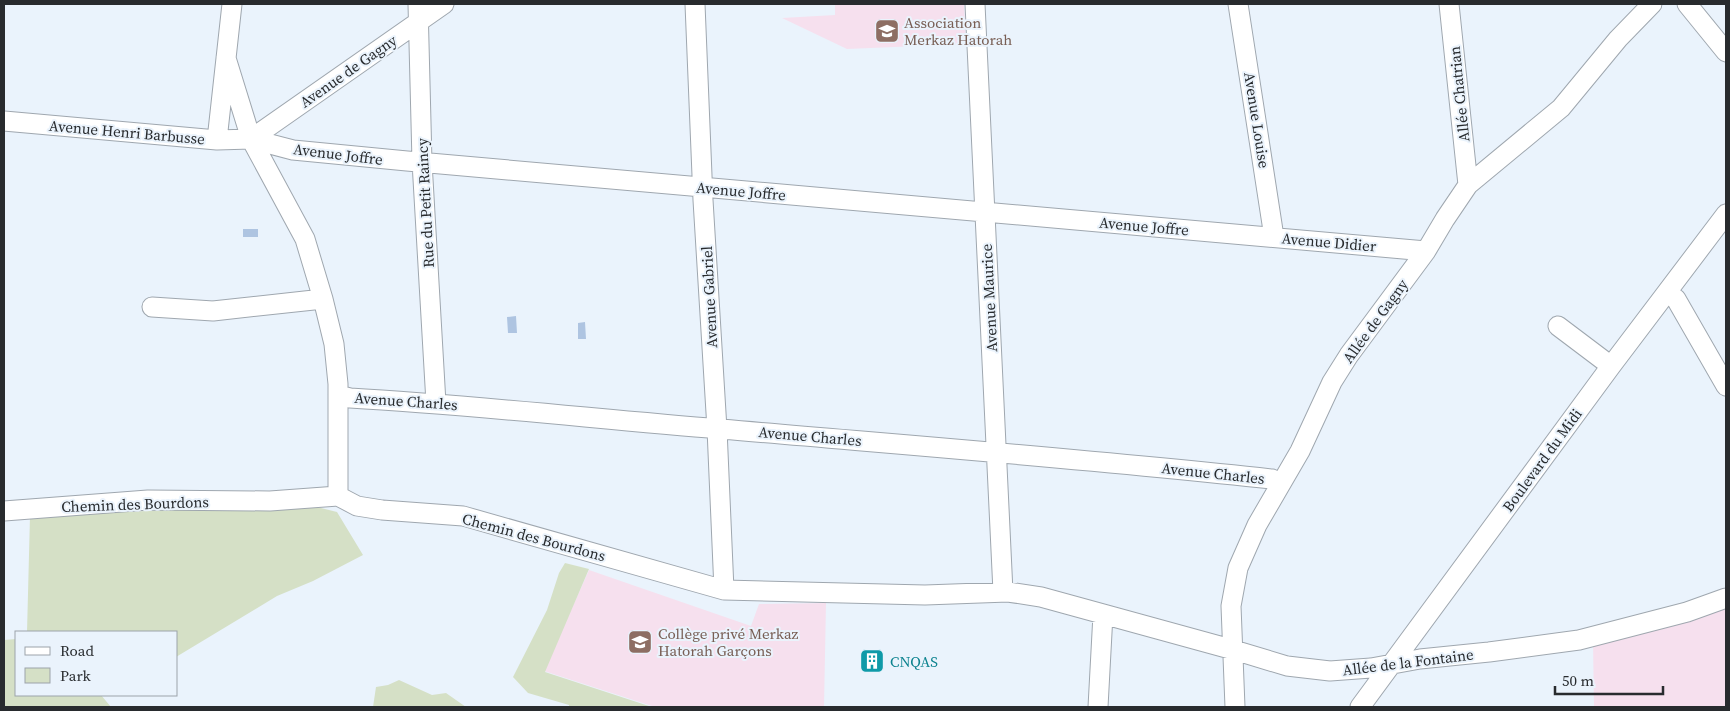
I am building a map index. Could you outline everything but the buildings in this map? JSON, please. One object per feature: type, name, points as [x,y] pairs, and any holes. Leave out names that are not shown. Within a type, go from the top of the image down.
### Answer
[{"type":"street","points":[[216,140],[232,4]]},
{"type":"street","name":"Avenue de Gagny","points":[[251,139],[418,13],[444,4]]},
{"type":"street","name":"Avenue Gabriel","points":[[695,4],[724,590]]},
{"type":"street","name":"Avenue Maurice","points":[[975,4],[982,116],[984,212],[1003,592]]},
{"type":"street","name":"Avenue Louise","points":[[1238,4],[1274,237]]},
{"type":"street","name":"Allée Chatrian","points":[[1449,4],[1468,185]]},
{"type":"street","name":"Allée de Gagny","points":[[1235,707],[1231,606],[1238,568],[1257,525],[1300,451],[1332,382],[1348,355],[1426,251],[1468,185],[1560,108],[1618,40],[1652,4]]},
{"type":"street","points":[[1687,4],[1726,52]]},
{"type":"street","name":"Rue du Petit Raincy","points":[[418,13],[422,162],[436,403]]},
{"type":"street","points":[[226,58],[251,139],[305,239],[323,299],[334,344],[338,395],[338,496]]},
{"type":"street","name":"Avenue Henri Barbusse","points":[[4,121],[216,140],[251,139]]},
{"type":"street","name":"Avenue Joffre","points":[[251,139],[293,150],[967,212],[1232,234]]},
{"type":"street","name":"Boulevard du Midi","points":[[1360,707],[1611,366],[1726,214]]},
{"type":"street","name":"Avenue Didier","points":[[1232,234],[1426,251]]},
{"type":"street","points":[[1667,294],[1676,299],[1726,386]]},
{"type":"street","points":[[152,306],[212,311],[323,299]]},
{"type":"street","points":[[1558,326],[1611,366]]},
{"type":"street","name":"Avenue Charles","points":[[338,395],[350,398],[436,403],[717,429],[1129,463],[1272,479],[1281,483]]},
{"type":"street","name":"Chemin des Bourdons","points":[[4,511],[148,500],[270,500],[338,496],[357,506],[463,516],[724,590],[925,594],[1003,592]]},
{"type":"street","name":"Allée de la Fontaine","points":[[1003,592],[1041,598],[1103,614],[1287,666],[1330,671],[1371,668],[1420,659],[1579,640],[1687,612],[1726,598]]},
{"type":"street","points":[[1098,707],[1103,614]]},
{"type":"shaded area","name":"Association Merkaz Hatorah","points":[[835,4],[964,4],[966,44],[847,49],[782,18],[835,15]]},
{"type":"shaded area","points":[[589,570],[751,626],[759,604],[826,603],[824,707],[655,707],[544,671]]},
{"type":"shaded area","points":[[1726,603],[1726,707],[1594,707],[1593,641]]},
{"type":"green space","points":[[313,506],[337,512],[363,555],[313,581],[277,596],[178,656],[178,631],[27,631],[30,516]]},
{"type":"green space","points":[[565,563],[589,569],[545,672],[652,707],[569,707],[569,705],[528,693],[513,677],[547,610],[559,573]]},
{"type":"green space","points":[[15,639],[15,696],[102,696],[111,707],[4,707],[4,640]]},
{"type":"green space","points":[[399,680],[432,695],[446,693],[466,707],[373,707],[376,687],[388,685]]},
{"type":"water","points":[[243,229],[258,229],[258,237],[243,237]]},
{"type":"water","points":[[516,316],[517,333],[508,333],[507,317]]},
{"type":"water","points":[[585,322],[586,339],[578,339],[578,323]]},
{"type":"place","name":"Association Merkaz Hatorah","points":[[887,31]]},
{"type":"place","name":"Collège privé Merkaz Hatorah Garçons","points":[[640,642]]},
{"type":"place","name":"CNQAS","points":[[872,661]]}]
